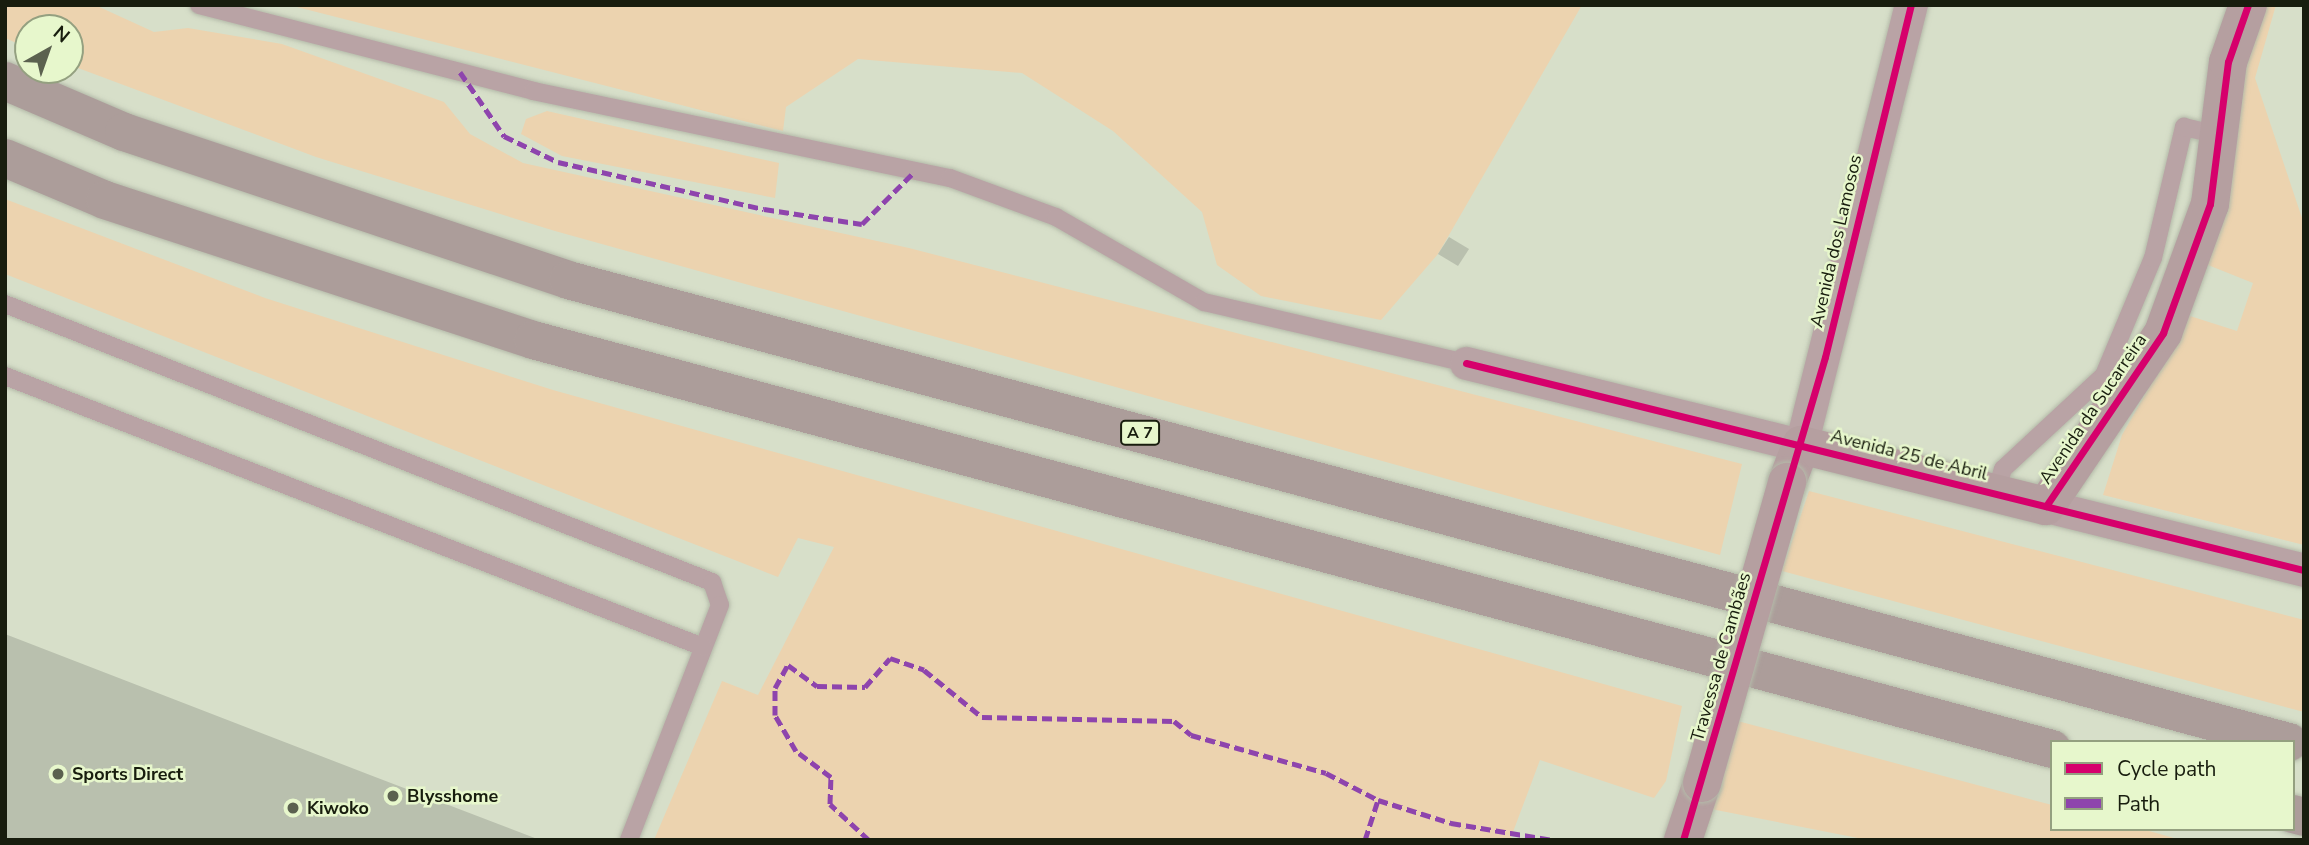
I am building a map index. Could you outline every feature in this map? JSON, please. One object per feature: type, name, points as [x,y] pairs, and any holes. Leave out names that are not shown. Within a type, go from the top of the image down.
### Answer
[{"type":"highway","name":"A 7","points":[[5,81],[124,132],[568,280],[2284,740]]},
{"type":"highway","points":[[5,158],[105,200],[533,340],[2050,748]]},
{"type":"street","name":"Avenida dos Lamosos","points":[[1787,482],[1801,444],[1911,5]]},
{"type":"street","name":"Avenida da Sucarreira","points":[[2046,506],[2142,369],[2189,269],[2222,136],[2228,62],[2248,5]]},
{"type":"street","name":"Avenida 25 de Abril","points":[[1466,363],[2304,570]]},
{"type":"street","name":"Travessa de Cambães","points":[[1683,840],[1702,783],[1787,482]]},
{"type":"lane","points":[[199,5],[533,91],[950,178],[1056,217],[1204,302],[1466,363]]},
{"type":"lane","points":[[1996,493],[2003,469],[2104,375],[2153,257],[2183,127],[2222,136]]},
{"type":"lane","points":[[2153,257],[2189,269]]},
{"type":"lane","points":[[5,304],[694,571],[719,592],[703,647],[629,840]]},
{"type":"lane","points":[[5,376],[703,647]]},
{"type":"shaded area","points":[[5,5],[95,5],[154,32],[188,28],[282,44],[444,102],[470,134],[523,163],[909,248],[1742,464],[1720,555],[555,231],[316,157],[84,70],[84,14],[14,14],[14,42],[5,38]]},
{"type":"shaded area","points":[[289,5],[1582,5],[1438,254],[1381,320],[1261,296],[1217,265],[1202,212],[1113,131],[1022,73],[858,59],[786,107],[783,131]]},
{"type":"shaded area","points":[[2264,5],[2276,5],[2255,78],[2304,224],[2304,545],[2103,495],[2122,435],[2190,316],[2237,331],[2253,283],[2208,265],[2252,40]]},
{"type":"shaded area","points":[[547,111],[779,163],[775,198],[562,156],[521,134],[526,119]]},
{"type":"shaded area","points":[[5,199],[265,298],[553,390],[1682,706],[1666,781],[1654,798],[1540,760],[1510,840],[654,840],[722,681],[758,695],[834,547],[798,538],[778,577],[5,274]]},
{"type":"shaded area","points":[[1809,491],[2304,620],[2304,712],[1782,571]]},
{"type":"shaded area","points":[[1730,719],[2050,804],[2050,831],[2149,831],[2181,840],[1868,840],[1711,809]]},
{"type":"building","points":[[1449,237],[1469,249],[1458,266],[1438,254]]},
{"type":"building","points":[[5,634],[370,775],[540,840],[5,840]]},
{"type":"marked path","points":[[460,72],[504,136],[558,162],[764,209],[862,224],[914,172]]},
{"type":"marked path","points":[[869,840],[830,804],[831,777],[796,751],[775,715],[775,688],[788,665],[817,686],[865,687],[890,658],[924,670],[982,717],[1174,721],[1191,735],[1326,773],[1378,800],[1451,823],[1553,840]]},
{"type":"marked path","points":[[1365,840],[1378,800]]},
{"type":"cycle path","points":[[1683,840],[1825,357],[1911,5]]},
{"type":"cycle path","points":[[2046,506],[2163,333],[2210,204],[2228,62],[2248,5]]},
{"type":"cycle path","points":[[1466,363],[2304,570]]},
{"type":"place","name":"Sports Direct","points":[[58,774]]},
{"type":"place","name":"Blysshome","points":[[393,796]]},
{"type":"place","name":"Kiwoko","points":[[293,808]]}]
